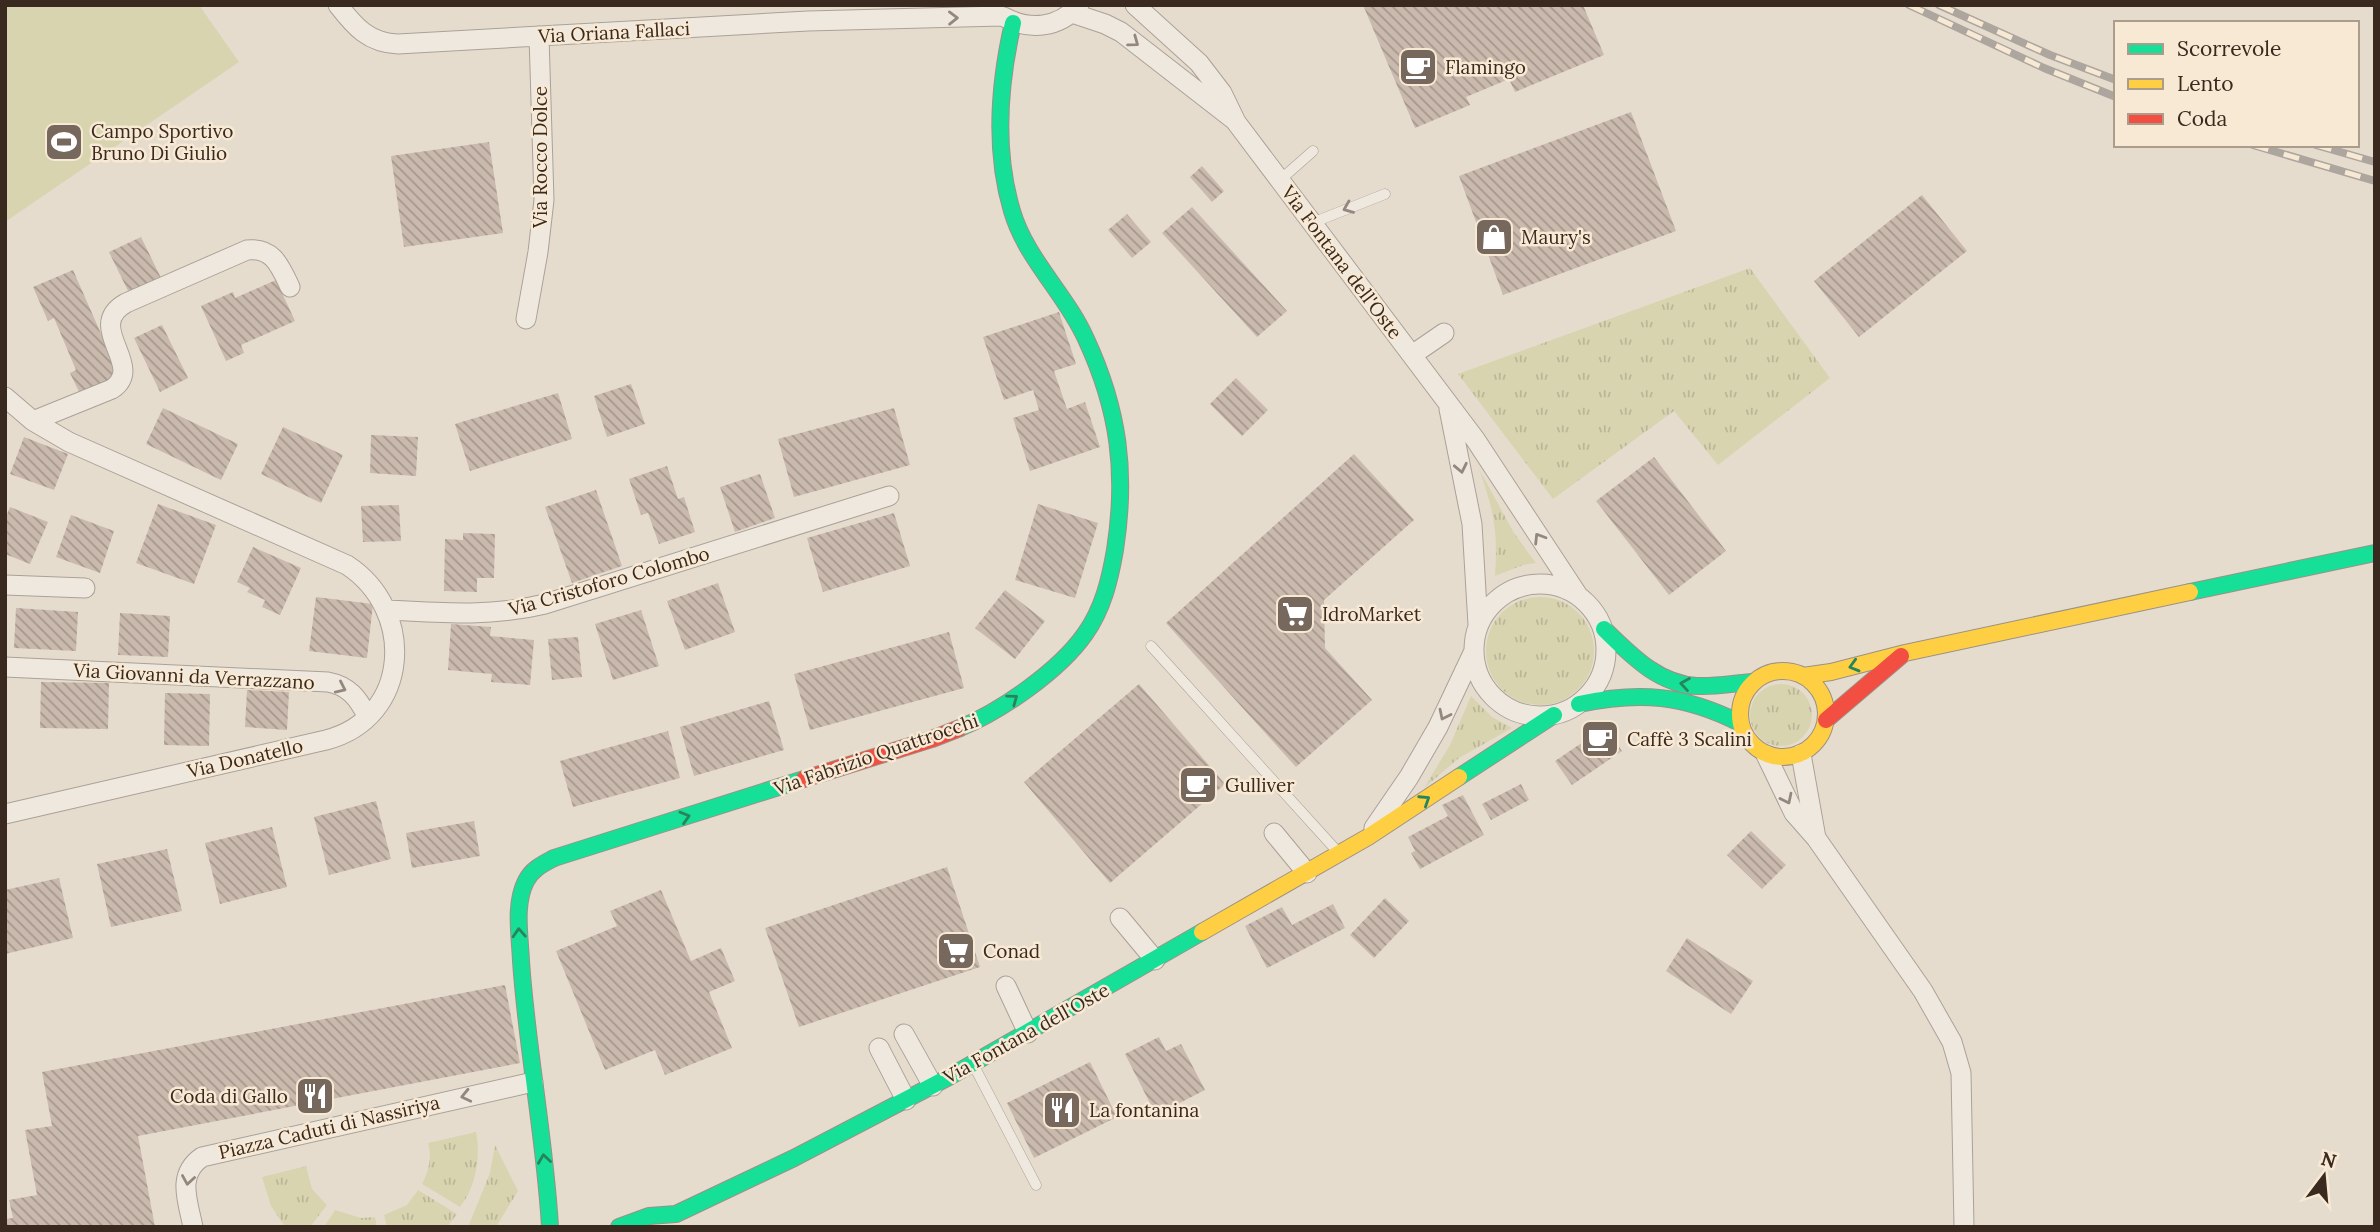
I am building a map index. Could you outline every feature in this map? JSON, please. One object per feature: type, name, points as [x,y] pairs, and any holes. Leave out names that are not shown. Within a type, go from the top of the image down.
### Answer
[{"type":"street","name":"Via Oriana Fallaci","points":[[338,5],[358,29],[370,37],[384,43],[398,44],[904,17],[939,19],[1001,15],[1034,27],[1054,24],[1076,9]]},
{"type":"street","name":"Via Oriana Fallaci","points":[[904,17],[931,5]]},
{"type":"street","name":"Via Fontana dell'Oste","points":[[1135,5],[1199,63],[1222,93],[1236,122],[1498,471],[1577,594]]},
{"type":"street","name":"Via Fontana dell'Oste","points":[[1076,9],[1121,32],[1236,122]]},
{"type":"street","name":"Via Fabrizio Quattrocchi","points":[[550,1227],[548,1193],[525,1021],[519,921],[523,887],[537,867],[554,858],[932,739],[975,722],[1009,703],[1061,660],[1080,641],[1099,611],[1108,585],[1117,541],[1122,489],[1121,445],[1110,398],[1087,340],[1068,302],[1024,241],[1009,202],[1003,161],[1003,88],[1007,51],[1001,15]]},
{"type":"street","name":"Via Rocco Dolce","points":[[526,319],[544,200],[539,36]]},
{"type":"street","points":[[33,421],[112,389],[119,383],[124,375],[123,367],[110,334],[110,326],[116,312],[126,303],[242,252],[255,249],[263,250],[275,259],[290,287]]},
{"type":"street","points":[[1412,355],[1444,333]]},
{"type":"street","points":[[5,397],[33,421],[69,442],[347,565],[369,582],[387,610]]},
{"type":"street","name":"Via Fontana dell'Oste","points":[[1447,401],[1472,524],[1478,625]]},
{"type":"street","name":"Via Cristoforo Colombo","points":[[387,610],[472,614],[517,611],[889,496]]},
{"type":"street","points":[[1803,676],[2375,553]]},
{"type":"street","points":[[1740,723],[1710,710],[1662,697],[1622,696],[1579,704],[1554,715],[1531,716],[1509,709],[1491,695],[1478,675],[1473,653],[1478,625],[1488,608],[1502,595],[1520,586],[1539,583],[1559,586],[1577,594],[1593,609],[1604,629],[1646,668],[1672,681],[1699,686],[1753,682]]},
{"type":"street","points":[[5,585],[85,588]]},
{"type":"street","name":"Via Donatello","points":[[5,814],[337,737],[354,729],[368,716],[384,693],[393,669],[394,639],[387,610]]},
{"type":"street","points":[[1579,704],[1594,689],[1604,670],[1607,650],[1604,629]]},
{"type":"street","name":"Via Fontana dell'Oste","points":[[1368,837],[1414,769],[1438,727],[1473,653]]},
{"type":"street","points":[[1826,720],[1905,653]]},
{"type":"street","name":"Via Giovanni da Verrazzano","points":[[5,667],[334,683],[355,695],[368,716]]},
{"type":"street","points":[[1766,755],[1790,757],[1801,754],[1813,746],[1822,734],[1826,707],[1821,694],[1814,683],[1790,671],[1777,671],[1753,682],[1742,701],[1740,723],[1749,742],[1766,755],[1794,813],[1816,838],[1923,991],[1948,1032],[1961,1073],[1964,1227]]},
{"type":"street","name":"Via Fontana dell'Oste","points":[[619,1227],[649,1216],[670,1220],[933,1086],[1340,854],[1554,715]]},
{"type":"street","points":[[1801,754],[1816,838]]},
{"type":"street","points":[[1274,833],[1307,873]]},
{"type":"street","points":[[1120,918],[1155,960]]},
{"type":"street","points":[[1006,986],[1028,1033]]},
{"type":"street","points":[[904,1034],[933,1086]]},
{"type":"street","points":[[879,1048],[906,1100]]},
{"type":"street","name":"Piazza Caduti di Nassiriya","points":[[193,1227],[185,1182],[190,1167],[202,1157],[533,1082]]},
{"type":"lane","points":[[1280,180],[1313,151]]},
{"type":"lane","points":[[1312,223],[1385,194]]},
{"type":"lane","points":[[1151,646],[1340,854]]},
{"type":"lane","points":[[973,1063],[1036,1185]]},
{"type":"green space","name":"Campo Sportivo Bruno Di Giulio","points":[[5,5],[199,5],[239,62],[5,222]]},
{"type":"green space","points":[[1750,268],[1830,378],[1718,465],[1674,411],[1553,499],[1458,374]]},
{"type":"green space","points":[[1479,469],[1514,533],[1536,563],[1495,576],[1494,521]]},
{"type":"green space","points":[[1540,597],[1561,601],[1578,613],[1590,630],[1594,651],[1590,672],[1578,689],[1561,701],[1540,705],[1519,701],[1502,689],[1490,672],[1486,651],[1490,630],[1502,613],[1519,601]]},
{"type":"green space","points":[[1775,684],[1787,684],[1803,693],[1810,703],[1810,727],[1803,737],[1787,746],[1775,746],[1764,741],[1755,732],[1750,721],[1750,709],[1755,698],[1764,689]]},
{"type":"green space","points":[[1471,696],[1492,717],[1512,728],[1459,758],[1424,788],[1450,745]]},
{"type":"green space","points":[[476,1132],[476,1171],[470,1190],[460,1207],[422,1184],[429,1164],[428,1143]]},
{"type":"green space","points":[[495,1145],[518,1191],[496,1227],[468,1227],[490,1173]]},
{"type":"green space","points":[[306,1166],[312,1189],[327,1205],[310,1227],[285,1227],[271,1206],[262,1177]]},
{"type":"green space","points":[[418,1190],[457,1214],[447,1227],[387,1227],[384,1215],[407,1205]]},
{"type":"green space","points":[[335,1210],[361,1218],[375,1217],[377,1227],[324,1227]]},
{"type":"building","points":[[1363,5],[1583,5],[1604,55],[1515,92],[1509,79],[1466,97],[1470,105],[1415,128]]},
{"type":"building","points":[[1631,112],[1676,231],[1503,295],[1459,176]]},
{"type":"building","points":[[489,142],[503,233],[404,247],[391,156]]},
{"type":"building","points":[[1202,166],[1224,191],[1212,202],[1190,177]]},
{"type":"building","points":[[1922,195],[1967,251],[1859,337],[1814,281]]},
{"type":"building","points":[[1192,207],[1287,311],[1257,337],[1162,233]]},
{"type":"building","points":[[1127,214],[1151,242],[1132,258],[1108,230]]},
{"type":"building","points":[[141,237],[163,282],[131,297],[109,252]]},
{"type":"building","points":[[73,270],[121,379],[81,396],[70,373],[76,370],[54,318],[48,321],[33,287]]},
{"type":"building","points":[[276,280],[295,321],[241,345],[244,353],[226,361],[201,306],[233,292],[235,298]]},
{"type":"building","points":[[1059,312],[1076,364],[1054,371],[1067,409],[1085,402],[1100,447],[1030,471],[1013,418],[1039,410],[1033,390],[1004,400],[983,337]]},
{"type":"building","points":[[162,325],[188,378],[160,392],[134,338]]},
{"type":"building","points":[[1236,378],[1268,410],[1242,436],[1210,404]]},
{"type":"building","points":[[631,384],[645,424],[607,437],[594,396]]},
{"type":"building","points":[[558,393],[572,439],[470,471],[455,424]]},
{"type":"building","points":[[163,408],[238,444],[221,480],[146,444]]},
{"type":"building","points":[[894,408],[910,465],[794,497],[778,439]]},
{"type":"building","points":[[283,427],[343,455],[321,503],[261,474]]},
{"type":"building","points":[[371,435],[418,437],[416,476],[370,473]]},
{"type":"building","points":[[24,437],[68,454],[54,490],[10,474]]},
{"type":"building","points":[[1354,454],[1414,520],[1324,600],[1325,648],[1372,700],[1296,767],[1166,623]]},
{"type":"building","points":[[1654,457],[1726,551],[1669,595],[1596,501]]},
{"type":"building","points":[[667,466],[678,499],[684,497],[695,532],[659,544],[648,513],[641,515],[629,479]]},
{"type":"building","points":[[760,474],[775,518],[735,532],[720,487]]},
{"type":"building","points":[[596,490],[622,566],[572,583],[545,507]]},
{"type":"building","points":[[158,504],[216,525],[194,584],[136,563]]},
{"type":"building","points":[[1038,504],[1098,523],[1075,598],[1015,580]]},
{"type":"building","points":[[399,505],[401,541],[363,542],[361,506]]},
{"type":"building","points":[[10,507],[48,522],[30,564],[5,554],[5,519]]},
{"type":"building","points":[[894,513],[910,566],[823,592],[807,538]]},
{"type":"building","points":[[71,515],[114,531],[100,573],[56,557]]},
{"type":"building","points":[[463,533],[495,534],[494,578],[477,578],[477,592],[444,591],[445,539],[463,540]]},
{"type":"building","points":[[253,547],[301,568],[280,615],[262,607],[265,600],[247,592],[250,588],[237,582]]},
{"type":"building","points":[[718,583],[735,632],[685,650],[667,601]]},
{"type":"building","points":[[1005,590],[1045,621],[1015,659],[975,628]]},
{"type":"building","points":[[316,597],[373,604],[367,658],[309,651]]},
{"type":"building","points":[[16,608],[78,612],[76,651],[14,648]]},
{"type":"building","points":[[641,610],[659,666],[613,680],[595,624]]},
{"type":"building","points":[[120,613],[170,616],[168,657],[118,655]]},
{"type":"building","points":[[451,624],[491,627],[490,636],[534,640],[530,685],[491,682],[492,674],[448,670]]},
{"type":"building","points":[[949,632],[964,688],[810,730],[794,674]]},
{"type":"building","points":[[578,637],[582,677],[552,680],[548,639]]},
{"type":"building","points":[[41,682],[109,683],[108,729],[40,728]]},
{"type":"building","points":[[1139,684],[1225,784],[1110,883],[1024,782]]},
{"type":"building","points":[[247,690],[289,692],[287,730],[245,727]]},
{"type":"building","points":[[165,693],[210,694],[209,746],[164,745]]},
{"type":"building","points":[[769,701],[784,750],[694,776],[680,727]]},
{"type":"building","points":[[1605,727],[1622,751],[1572,785],[1555,761]]},
{"type":"building","points":[[668,731],[680,778],[573,807],[560,761]]},
{"type":"building","points":[[1521,784],[1529,800],[1491,820],[1482,804]]},
{"type":"building","points":[[1463,795],[1484,835],[1420,869],[1411,853],[1415,851],[1408,837],[1448,816],[1442,805]]},
{"type":"building","points":[[376,801],[391,859],[329,875],[314,817]]},
{"type":"building","points":[[474,821],[480,856],[412,868],[406,833]]},
{"type":"building","points":[[272,827],[287,887],[220,904],[205,843]]},
{"type":"building","points":[[1751,831],[1786,865],[1762,889],[1727,855]]},
{"type":"building","points":[[167,849],[182,911],[111,927],[97,864]]},
{"type":"building","points":[[947,867],[980,967],[799,1027],[765,928]]},
{"type":"building","points":[[59,878],[73,938],[5,954],[5,890]]},
{"type":"building","points":[[661,890],[691,961],[721,948],[735,981],[709,992],[732,1048],[665,1075],[655,1050],[605,1070],[556,951],[617,926],[610,911]]},
{"type":"building","points":[[1385,898],[1409,921],[1374,958],[1350,935]]},
{"type":"building","points":[[1333,904],[1345,928],[1267,968],[1245,926],[1282,907],[1292,925]]},
{"type":"building","points":[[1687,938],[1753,981],[1731,1014],[1666,971]]},
{"type":"building","points":[[505,985],[520,1063],[138,1136],[155,1227],[5,1227],[5,1219],[13,1218],[9,1200],[37,1195],[25,1130],[52,1126],[42,1072]]},
{"type":"building","points":[[1159,1037],[1166,1051],[1181,1044],[1205,1090],[1156,1115],[1125,1054]]},
{"type":"building","name":"La fontanina","points":[[1090,1062],[1117,1117],[1034,1158],[1007,1103]]},
{"type":"railway","points":[[1909,5],[2044,68],[2114,96]]},
{"type":"railway","points":[[1939,5],[2050,55],[2114,79]]},
{"type":"railway","points":[[2260,147],[2375,181]]},
{"type":"railway","points":[[2323,147],[2375,162]]},
{"type":"traffic: fast","points":[[960,728],[1011,701],[1045,676],[1085,634],[1105,594],[1119,522],[1120,468],[1113,417],[1106,391],[1078,323],[1036,261],[1018,228],[1006,188],[1001,141],[1002,93],[1013,23]]},
{"type":"traffic: fast","points":[[2190,592],[2375,553]]},
{"type":"traffic: fast","points":[[1604,629],[1624,649],[1670,680],[1697,686],[1753,682]]},
{"type":"traffic: fast","points":[[1579,704],[1622,698],[1661,698],[1700,706],[1740,723]]},
{"type":"traffic: fast","points":[[1459,777],[1554,715]]},
{"type":"traffic: fast","points":[[550,1227],[527,1028],[519,931],[520,900],[528,877],[554,858],[804,779]]},
{"type":"traffic: fast","points":[[619,1227],[649,1216],[676,1214],[794,1158],[949,1077],[1202,932]]},
{"type":"traffic: slow","points":[[1803,676],[2190,592]]},
{"type":"traffic: slow","points":[[1783,671],[1800,674],[1814,683],[1823,697],[1826,714],[1823,731],[1814,745],[1800,754],[1783,757],[1766,754],[1752,745],[1743,731],[1740,714],[1743,697],[1752,683],[1766,674],[1783,671]]},
{"type":"traffic: slow","points":[[1202,932],[1368,837],[1459,777]]},
{"type":"traffic: jam","points":[[1826,720],[1901,656]]},
{"type":"traffic: jam","points":[[804,779],[960,728]]},
{"type":"place","name":"Flamingo","points":[[1418,67]]},
{"type":"place","name":"Campo Sportivo Bruno Di Giulio","points":[[64,142]]},
{"type":"place","name":"Maury's","points":[[1494,237]]},
{"type":"place","name":"IdroMarket","points":[[1295,614]]},
{"type":"place","name":"Caffè 3 Scalini","points":[[1600,739]]},
{"type":"place","name":"Gulliver","points":[[1198,785]]},
{"type":"place","name":"Conad","points":[[956,951]]},
{"type":"place","name":"Coda di Gallo","points":[[315,1096]]},
{"type":"place","name":"La fontanina","points":[[1062,1110]]}]
